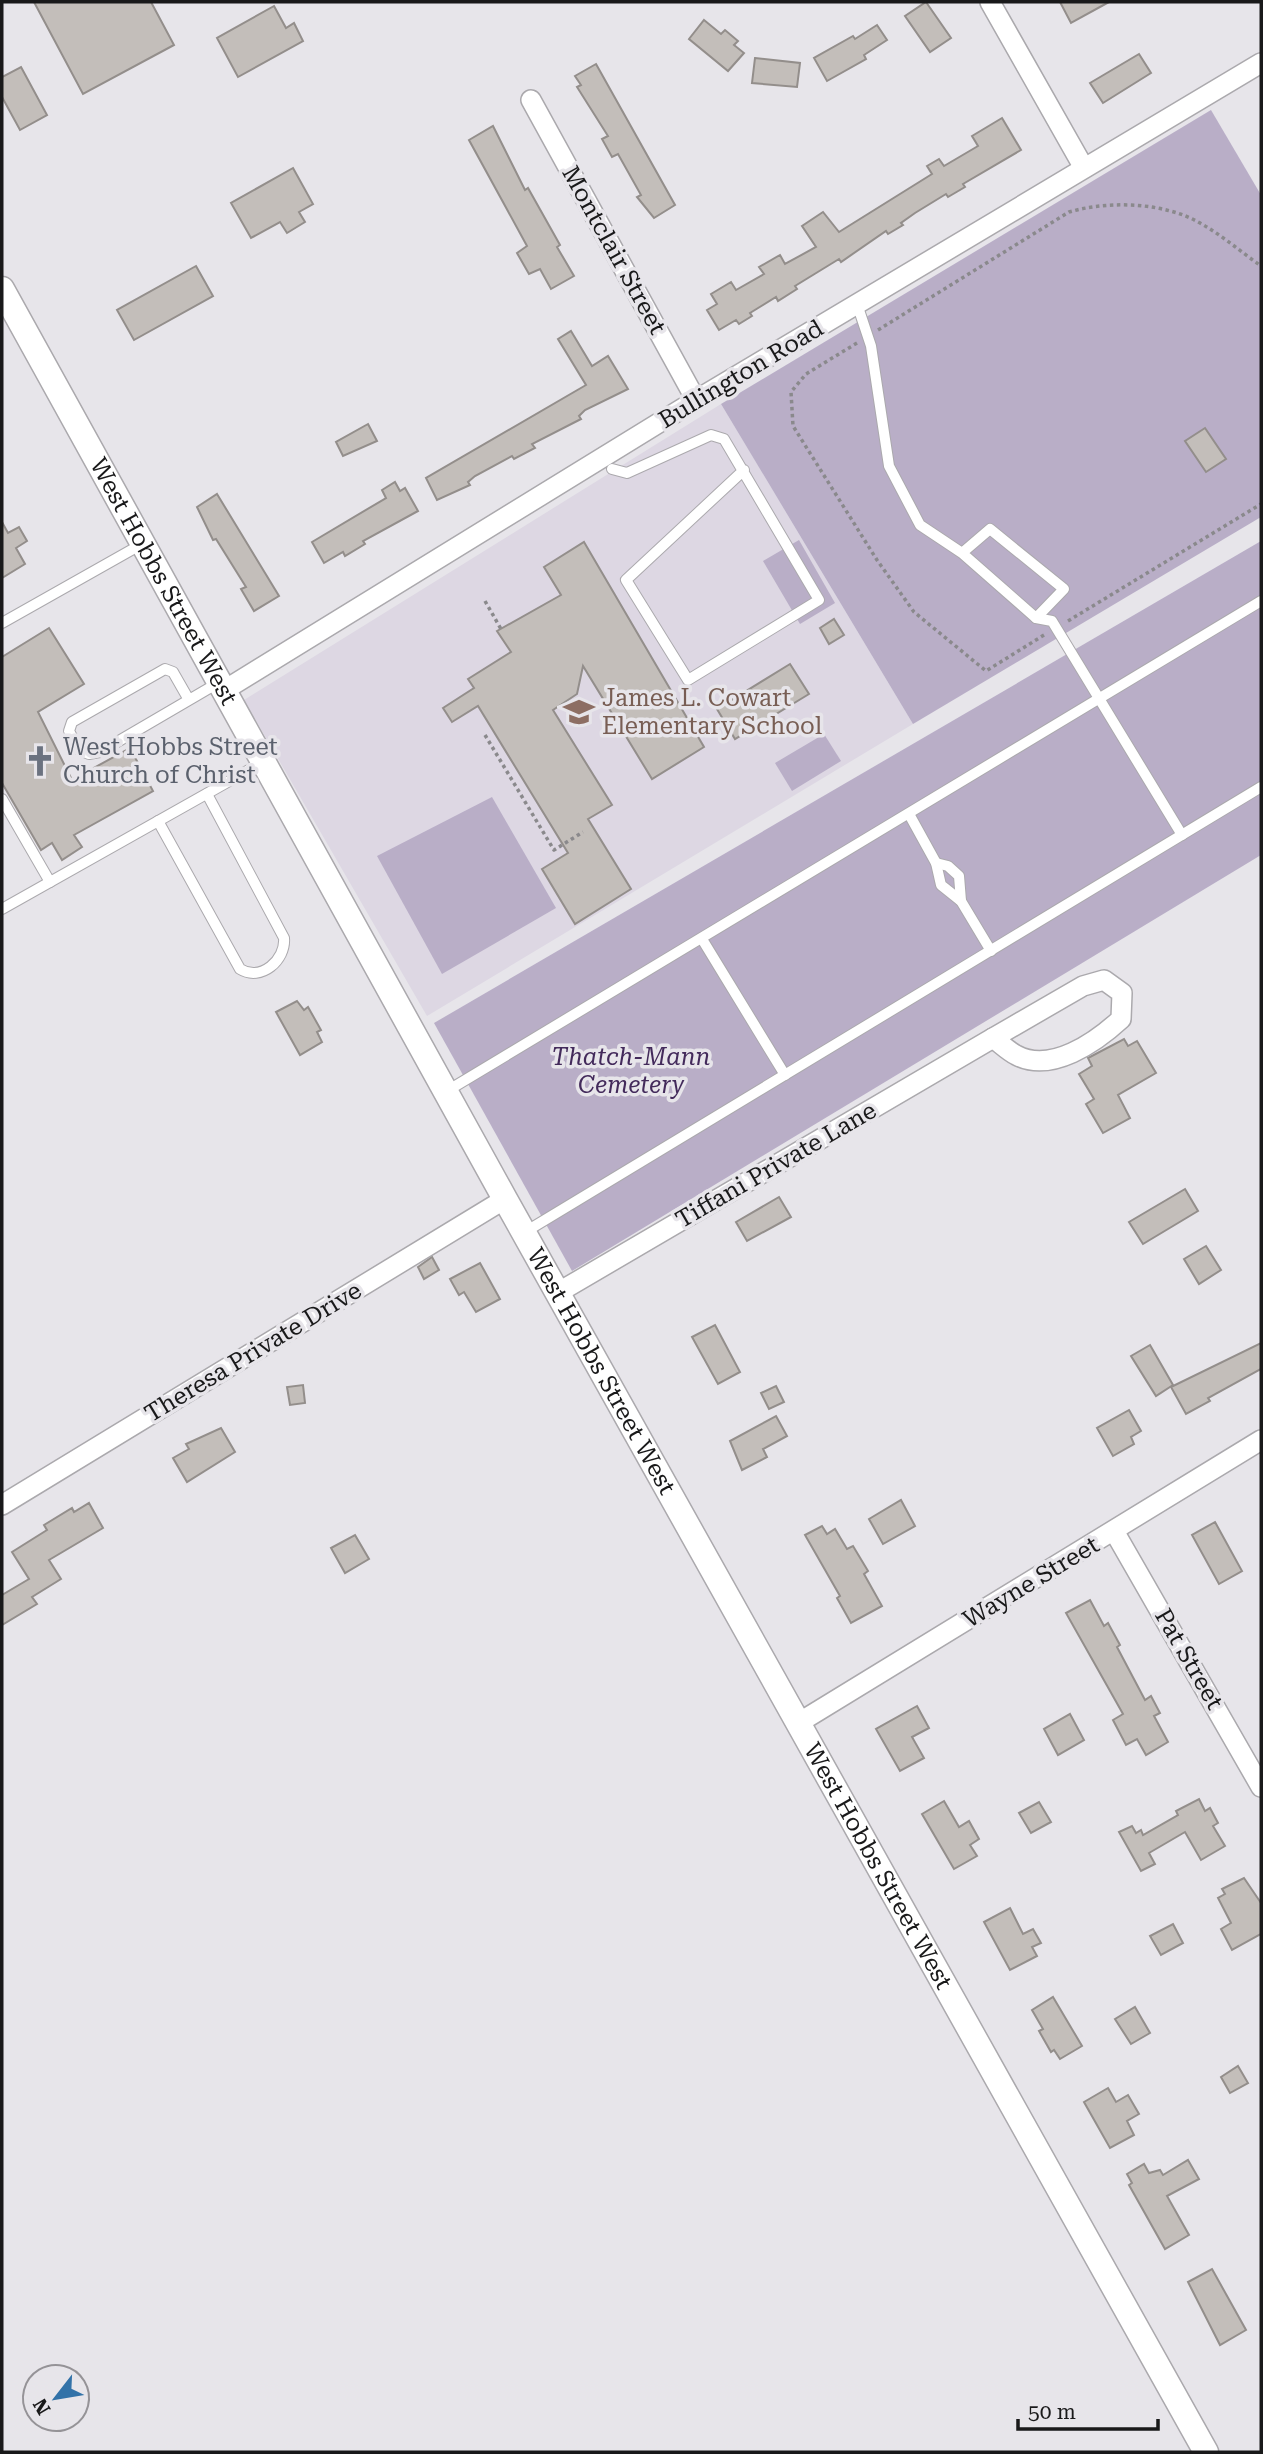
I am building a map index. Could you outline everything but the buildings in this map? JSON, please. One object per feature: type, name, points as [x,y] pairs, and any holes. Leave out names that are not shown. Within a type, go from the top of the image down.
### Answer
[{"type":"street","points":[[990,2],[1084,168]]},
{"type":"street","name":"Bullington Road","points":[[221,687],[1261,63]]},
{"type":"street","name":"Montclair Street","points":[[531,100],[696,400]]},
{"type":"street","name":"West Hobbs Street West","points":[[2,289],[505,1199],[1206,2452]]},
{"type":"street","name":"Tiffani Private Lane","points":[[559,1293],[993,1038],[1083,986],[1104,980],[1122,993],[1121,1019],[1102,1036],[1062,1057],[1040,1061],[1017,1056],[993,1038]]},
{"type":"street","name":"Theresa Private Drive","points":[[2,1505],[505,1199]]},
{"type":"street","name":"Wayne Street","points":[[800,1722],[1261,1440]]},
{"type":"street","name":"Pat Street","points":[[1114,1531],[1261,1787]]},
{"type":"lane","points":[[857,304],[867,336],[889,466],[920,525],[962,553],[1036,618],[1052,621],[1182,835]]},
{"type":"lane","points":[[612,469],[627,473],[711,435],[724,439],[744,470],[819,600],[688,680],[625,580],[744,470]]},
{"type":"lane","points":[[962,553],[990,529],[1064,589],[1036,618]]},
{"type":"lane","points":[[2,623],[142,544]]},
{"type":"lane","points":[[447,1091],[1261,601]]},
{"type":"lane","points":[[189,700],[173,672],[165,669],[157,671],[72,722],[69,730],[79,750],[89,754],[100,751],[189,700],[221,687]]},
{"type":"lane","points":[[2,909],[263,762]]},
{"type":"lane","points":[[524,1232],[1261,787]]},
{"type":"lane","points":[[158,821],[240,969],[248,974],[258,973],[273,964],[285,947],[284,938],[207,794]]},
{"type":"lane","points":[[2,799],[50,882]]},
{"type":"lane","points":[[909,814],[936,863],[941,885],[961,901],[991,951]]},
{"type":"lane","points":[[936,863],[948,866],[959,876],[961,901]]},
{"type":"lane","points":[[702,939],[785,1075]]},
{"type":"path","points":[[1261,266],[1184,215],[1146,207],[1095,204],[1069,212],[867,336],[806,374],[791,392],[793,426],[877,560],[914,612],[986,671],[1261,504]]},
{"type":"path","points":[[485,601],[501,629]]},
{"type":"path","points":[[485,735],[554,850],[583,832]]},
{"type":"shaded area","name":"James L. Cowart Elementary School","points":[[721,404],[913,724],[427,1016],[244,700]]},
{"type":"green space","points":[[1211,110],[1261,195],[1261,517],[913,724],[721,404]]},
{"type":"green space","points":[[799,540],[835,603],[800,624],[763,561]]},
{"type":"green space","name":"Thatch-Mann Cemetery","points":[[1261,541],[1261,855],[572,1271],[434,1023]]},
{"type":"green space","points":[[824,734],[841,761],[792,791],[775,763]]},
{"type":"green space","points":[[492,797],[556,908],[442,974],[377,856]]},
{"type":"place","name":"James L. Cowart Elementary School","points":[[579,712]]},
{"type":"place","name":"West Hobbs Street Church of Christ","points":[[40,761]]}]
